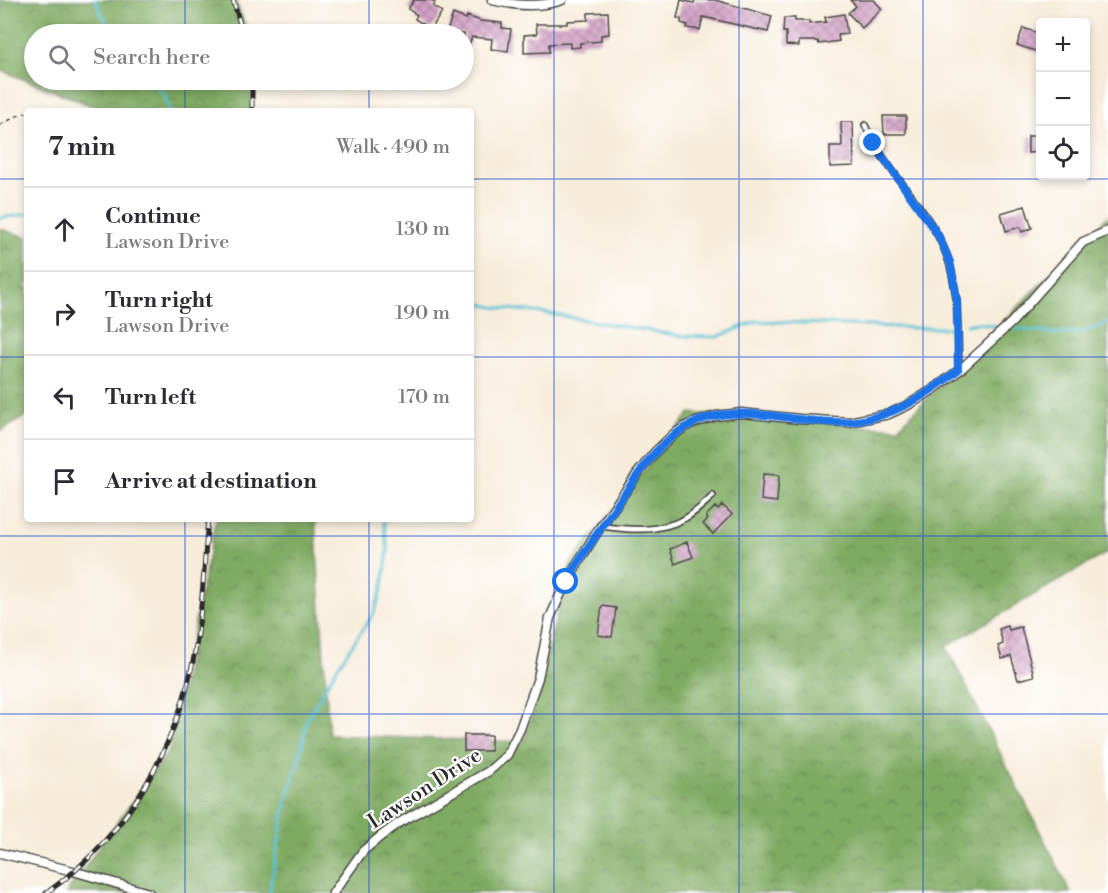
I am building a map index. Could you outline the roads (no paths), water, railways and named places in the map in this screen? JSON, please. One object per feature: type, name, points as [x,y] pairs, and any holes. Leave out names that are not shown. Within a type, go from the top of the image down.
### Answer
[{"type":"street","points":[[492,0],[521,6],[562,0]]},
{"type":"street","name":"Lawson Drive","points":[[333,893],[363,851],[381,836],[399,823],[489,771],[507,755],[520,729],[538,678],[554,607],[579,559],[601,526],[655,452],[674,434],[690,424],[716,416],[741,412],[849,422],[889,414],[934,389],[958,370],[1012,321],[1083,242],[1108,231]]},
{"type":"street","points":[[0,853],[73,870],[149,893]]},
{"type":"lane","points":[[865,125],[873,143],[938,235],[950,262],[957,299],[958,370]]},
{"type":"lane","points":[[601,526],[633,530],[659,528],[684,519],[713,496]]},
{"type":"waterway","points":[[96,0],[108,24]]},
{"type":"waterway","points":[[159,90],[165,96],[169,108]]},
{"type":"waterway","points":[[0,218],[24,214]]},
{"type":"waterway","points":[[474,302],[493,307],[544,313],[681,336],[717,337],[757,321],[949,328]]},
{"type":"waterway","points":[[1016,329],[1063,334],[1085,331],[1108,322]]},
{"type":"waterway","points":[[966,325],[977,323],[996,326]]},
{"type":"waterway","points":[[269,893],[287,798],[299,761],[307,719],[336,669],[374,613],[383,586],[388,550],[383,522]]},
{"type":"railway","points":[[233,0],[240,24]]},
{"type":"railway","points":[[252,90],[252,108]]},
{"type":"railway","points":[[46,893],[76,870],[102,844],[146,785],[163,752],[177,718],[196,646],[208,522]]}]
